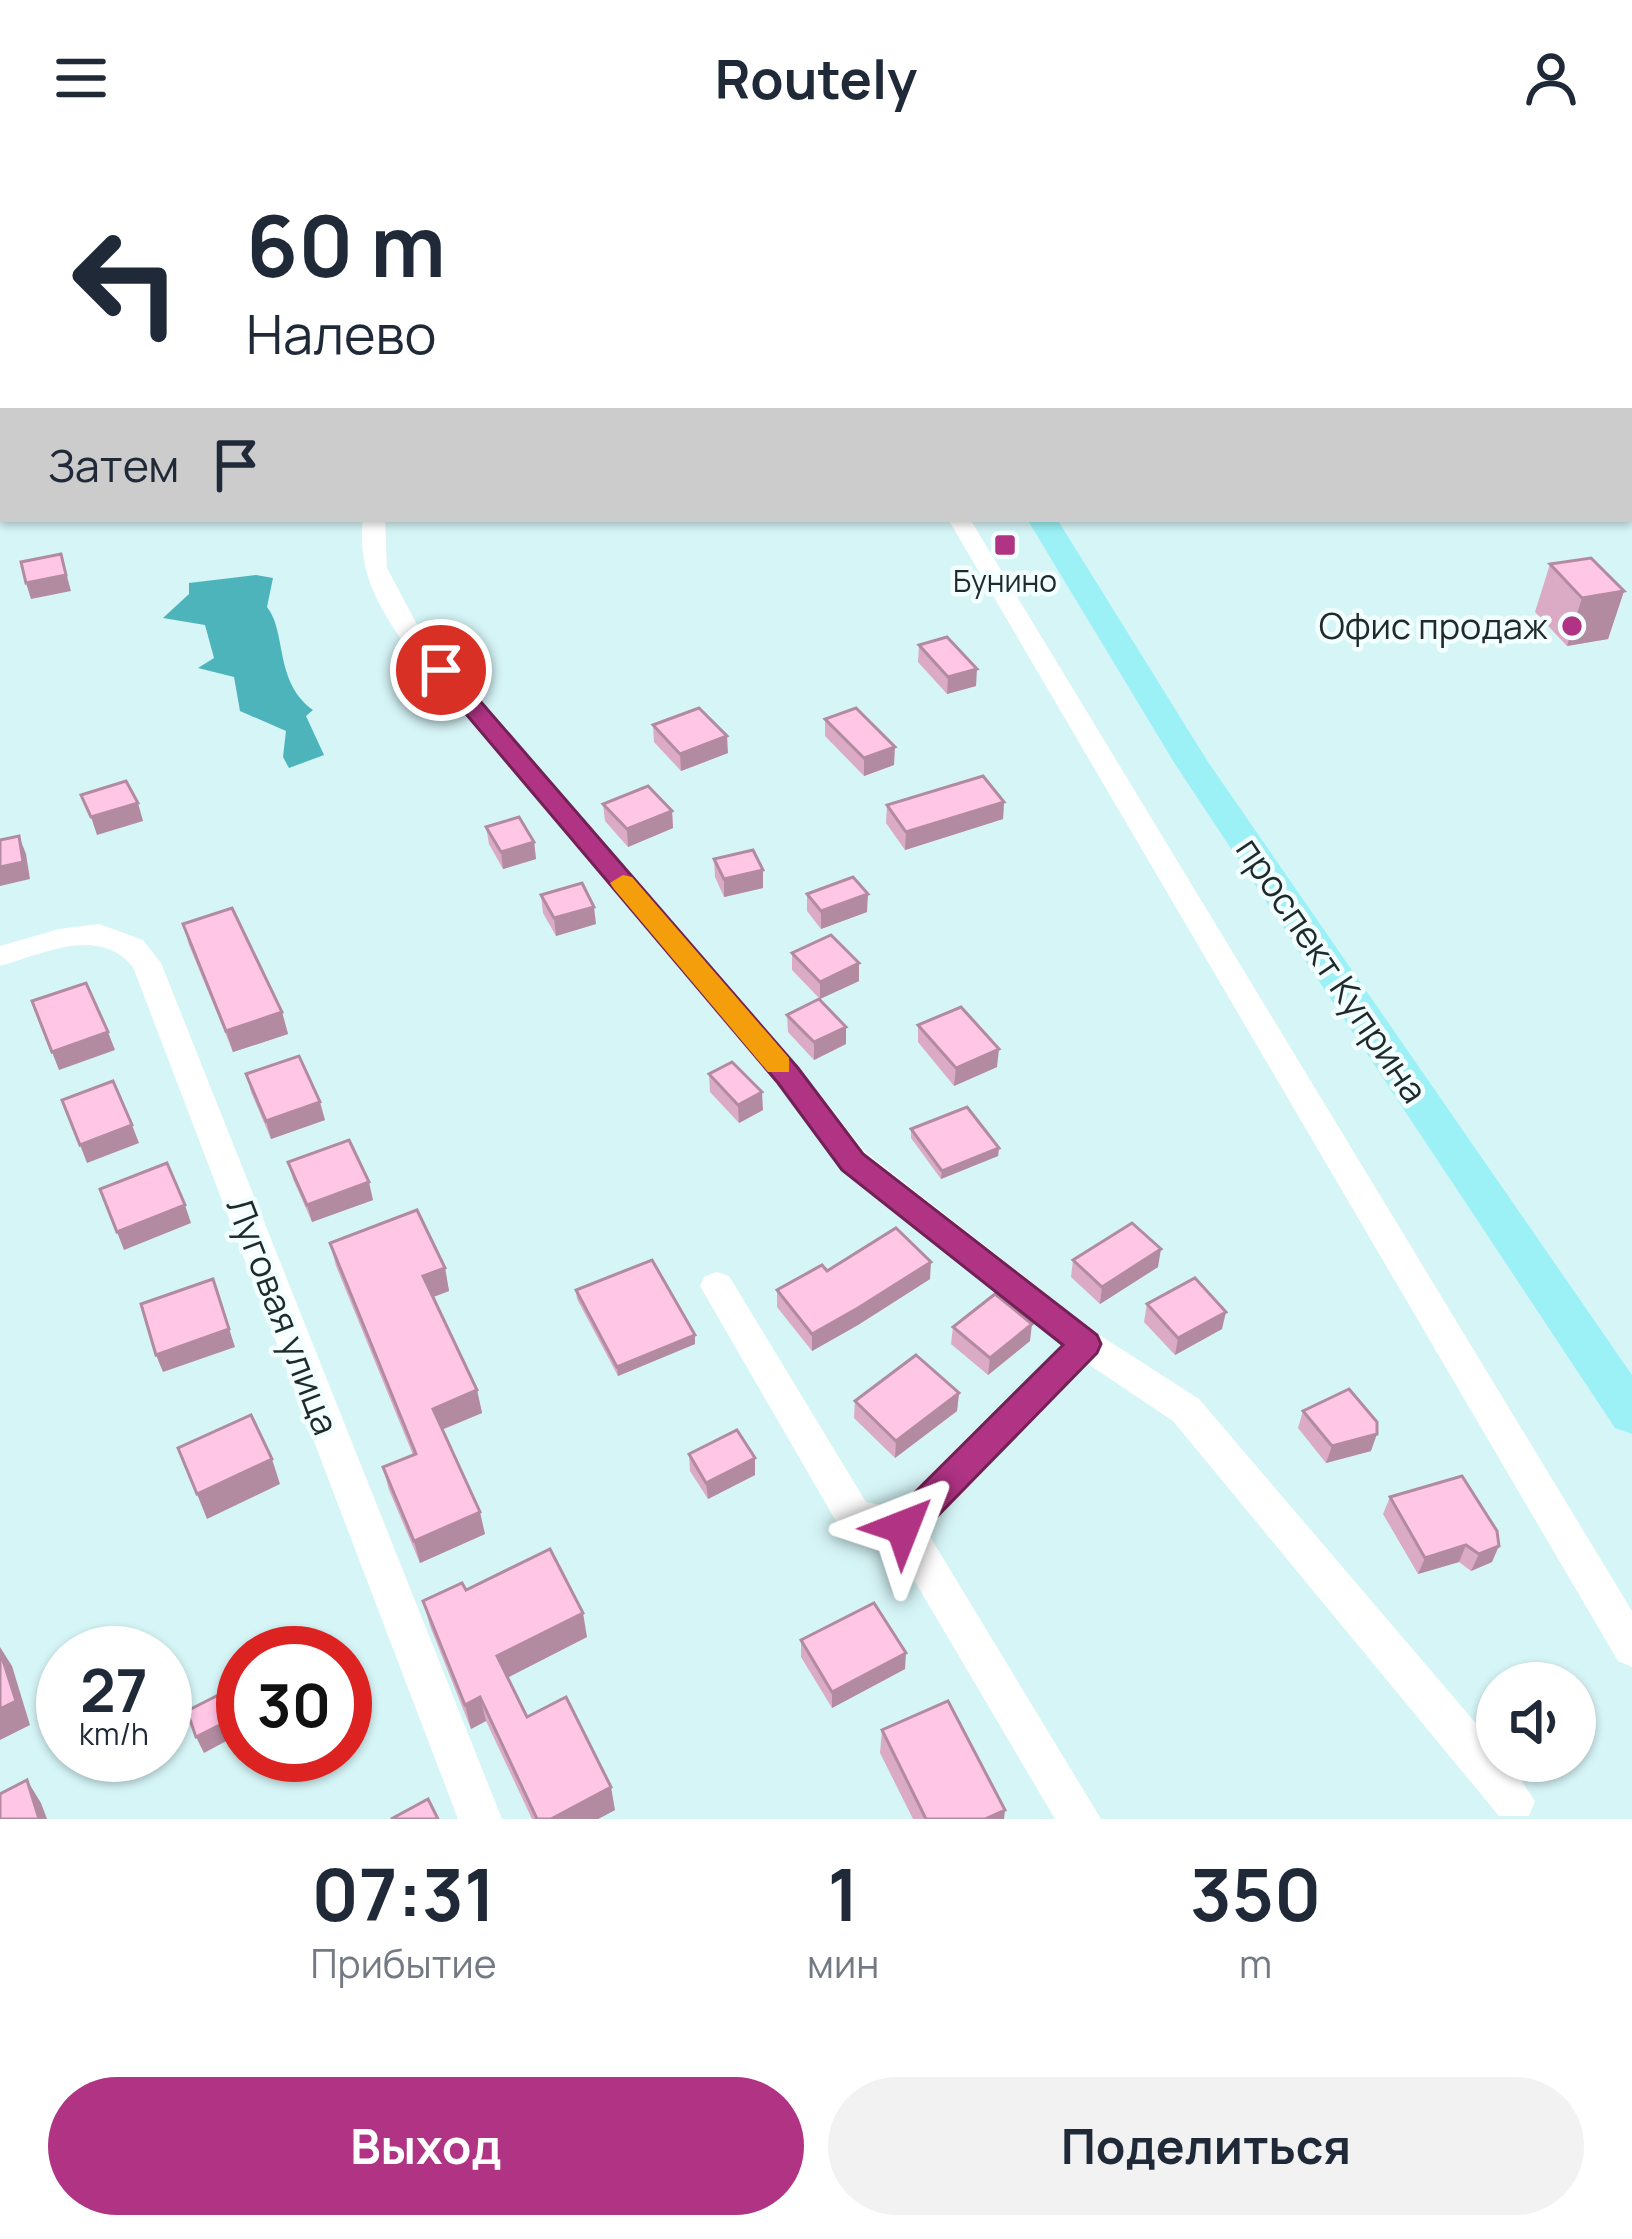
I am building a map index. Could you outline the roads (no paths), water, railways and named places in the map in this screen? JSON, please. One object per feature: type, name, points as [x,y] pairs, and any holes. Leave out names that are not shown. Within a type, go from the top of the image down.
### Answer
[{"type":"main road","name":"проспект Куприна","points":[[1044,522],[1192,764],[1632,1414]]},
{"type":"street","points":[[373,522],[370,541],[377,587],[412,637],[788,1076],[853,1162],[1085,1344],[1186,1409],[1514,1801]]},
{"type":"street","points":[[960,522],[1632,1648]]},
{"type":"street","name":"Луговая улица","points":[[0,956],[92,932],[114,934],[135,946],[146,963],[480,1819]]},
{"type":"street","points":[[717,1286],[854,1516],[903,1527],[1078,1819]]},
{"type":"street","points":[[903,1527],[1085,1344]]},
{"type":"water","points":[[256,575],[273,578],[267,607],[292,686],[313,710],[306,716],[324,755],[289,768],[283,757],[286,731],[240,711],[234,677],[198,668],[214,658],[205,625],[163,618],[189,594],[189,583]]},
{"type":"place","name":"Бунино","points":[[1005,545]]},
{"type":"place","name":"Офис продаж","points":[[1572,626]]}]
